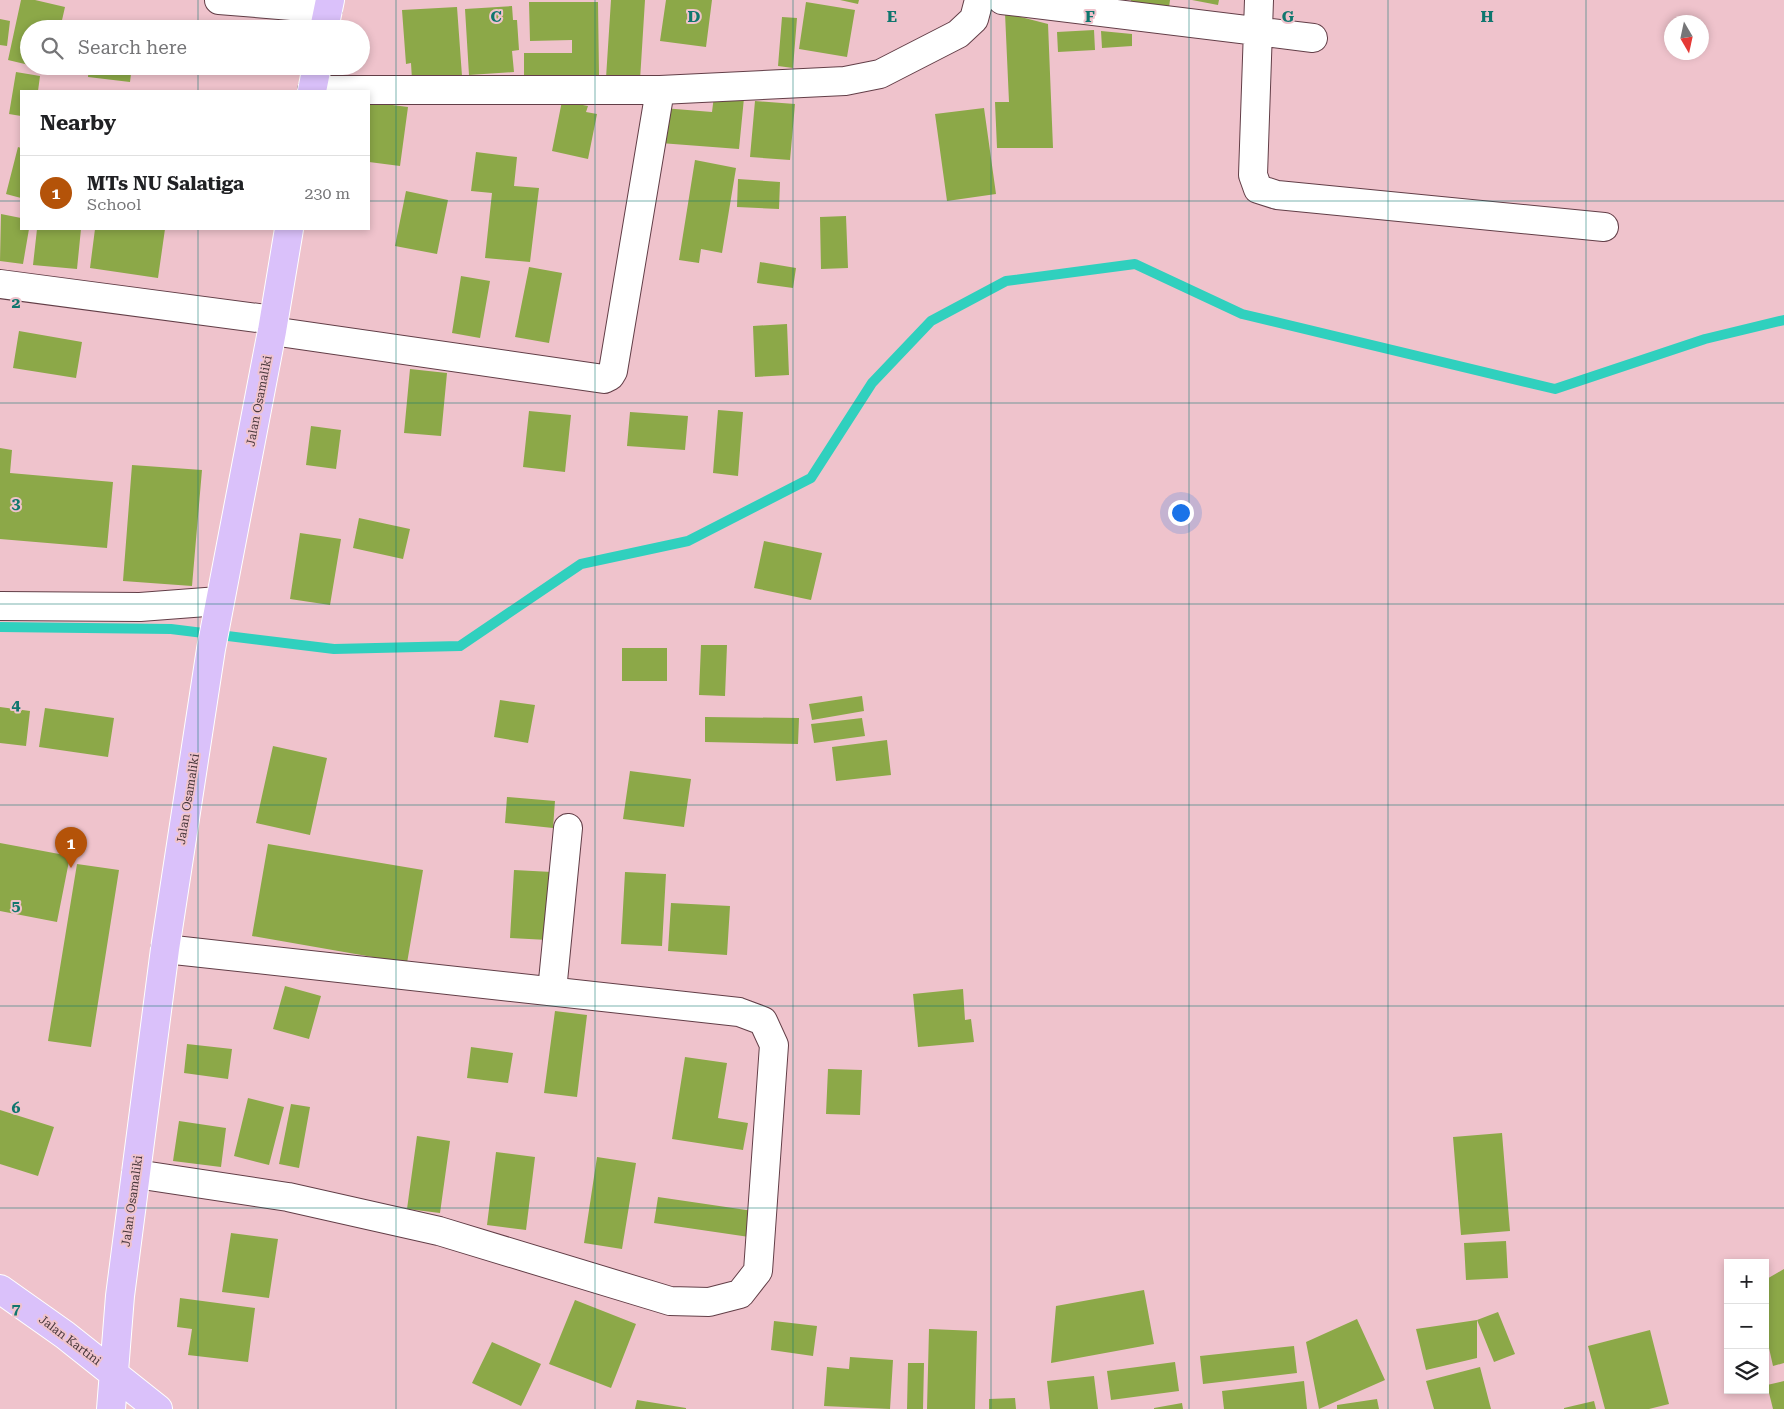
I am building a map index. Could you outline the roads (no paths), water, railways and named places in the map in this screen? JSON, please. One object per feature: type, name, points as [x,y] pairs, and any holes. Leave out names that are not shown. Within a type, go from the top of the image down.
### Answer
[{"type":"main road","name":"Jalan Osamaliki","points":[[111,1409],[120,1296],[165,949],[218,607],[273,325],[289,230]]},
{"type":"main road","name":"Jalan Kartini","points":[[0,1290],[65,1335],[158,1409]]},
{"type":"street","points":[[219,0],[327,12]]},
{"type":"street","points":[[314,82],[660,90],[845,81],[880,74],[958,34],[974,19],[979,0]]},
{"type":"street","points":[[1002,0],[1313,38]]},
{"type":"street","points":[[1259,0],[1253,175],[1258,189],[1277,195],[1604,226]]},
{"type":"street","points":[[0,284],[273,325],[604,379],[610,376],[613,371],[660,90]]},
{"type":"street","points":[[0,606],[218,607]]},
{"type":"street","points":[[552,991],[568,828]]},
{"type":"street","points":[[136,1174],[288,1197],[439,1231],[670,1301],[709,1302],[740,1294],[758,1271],[774,1045],[763,1021],[739,1012],[165,949]]},
{"type":"waterway","points":[[0,627],[171,629],[334,649],[460,646],[581,564],[688,541],[811,478],[872,383],[931,321],[1006,281],[1135,264],[1242,314],[1555,389],[1705,339],[1784,320]]},
{"type":"place","name":"MTs NU Salatiga","points":[[71,868]]}]
